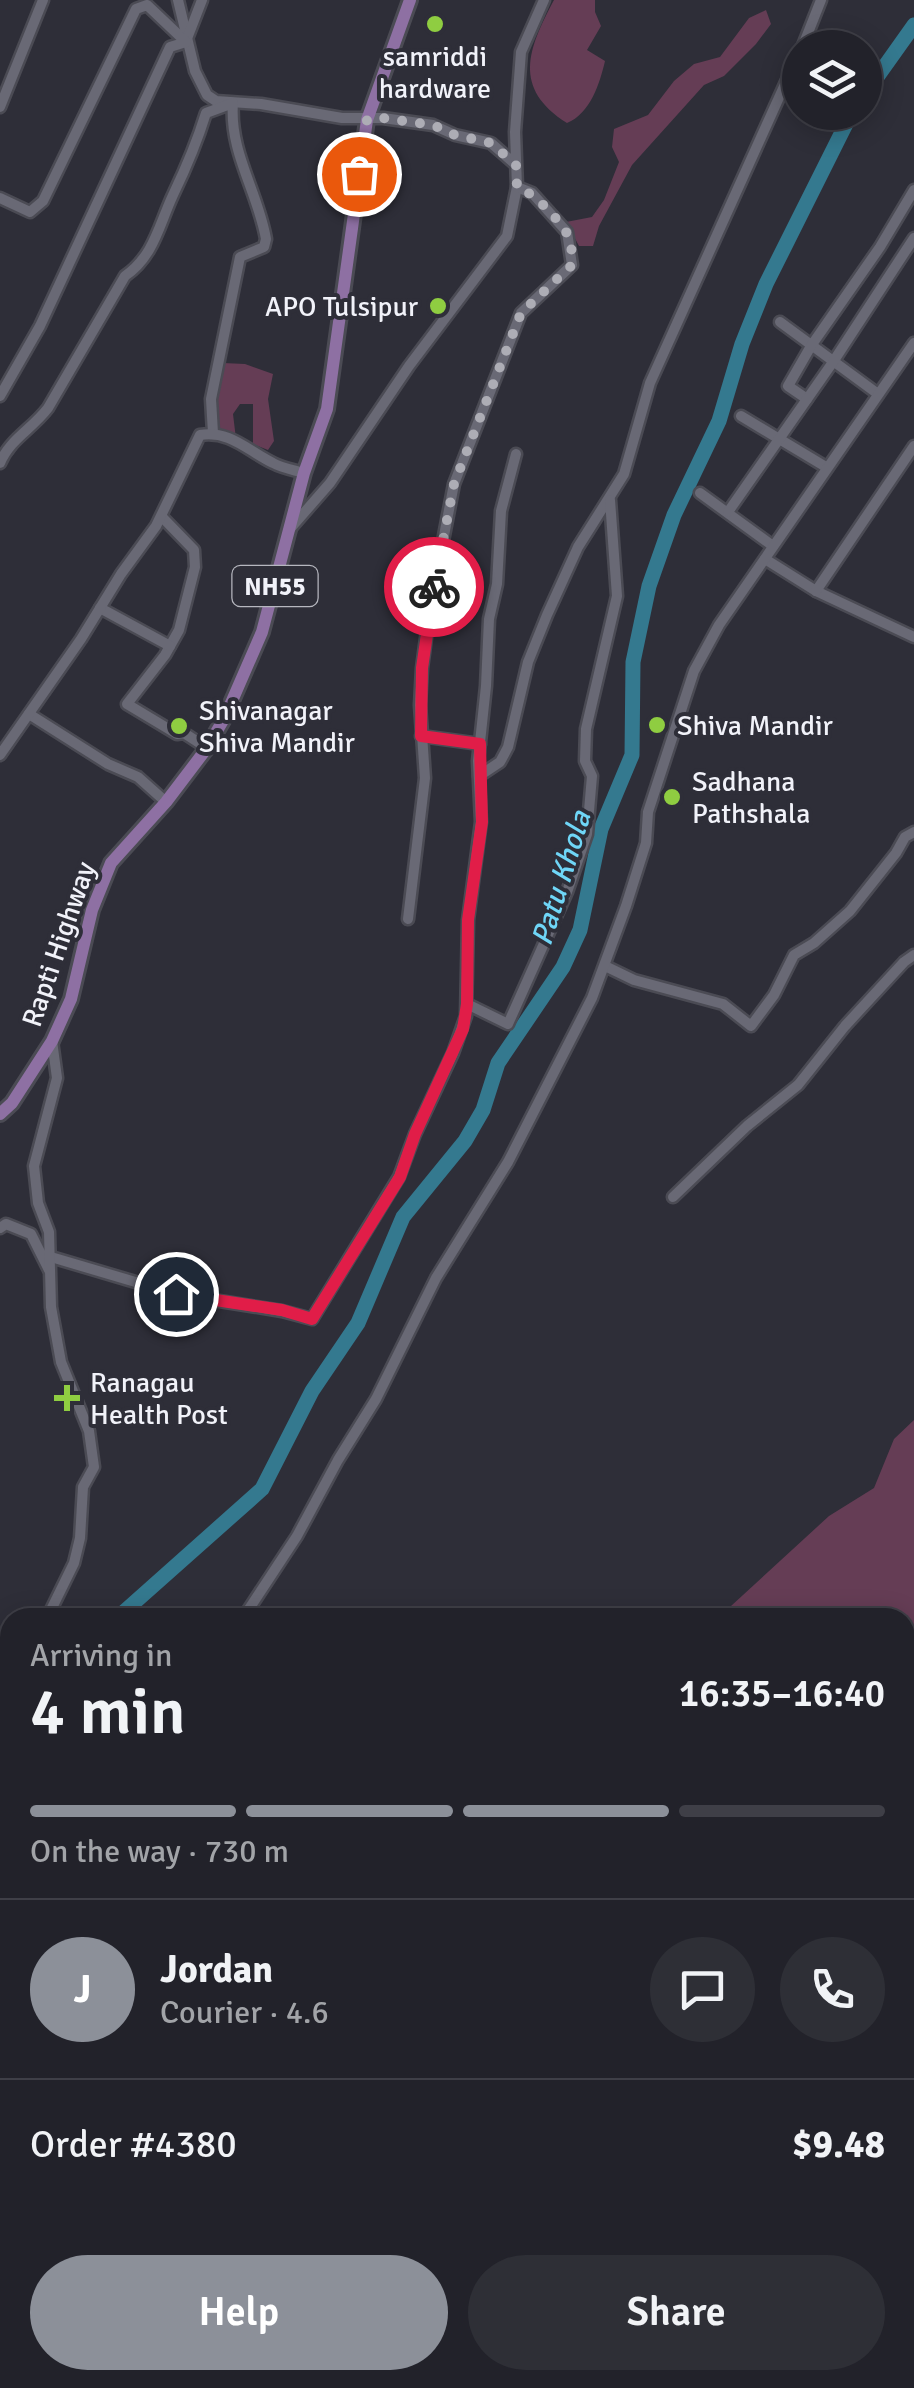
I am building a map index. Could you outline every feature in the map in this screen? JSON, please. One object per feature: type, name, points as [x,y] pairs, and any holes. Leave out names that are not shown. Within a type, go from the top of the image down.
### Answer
[{"type":"main road","name":"Rapti Highway","points":[[0,1114],[12,1103],[52,1041],[72,999],[92,910],[111,864],[207,748],[262,632],[304,473],[327,409],[367,120],[410,0]]},
{"type":"street","points":[[0,107],[43,0]]},
{"type":"street","points":[[178,0],[186,42],[207,95],[216,101],[433,125],[455,135],[491,143],[516,165]]},
{"type":"street","points":[[186,42],[202,0]]},
{"type":"street","points":[[288,532],[330,483],[409,366],[501,248],[513,218],[517,188],[514,132],[521,52],[544,0]]},
{"type":"street","points":[[808,30],[820,0]]},
{"type":"street","points":[[0,198],[30,212],[43,201],[136,9],[147,6],[186,42]]},
{"type":"street","points":[[0,396],[40,326],[170,47],[186,42]]},
{"type":"street","points":[[479,776],[500,762],[508,746],[528,662],[578,547],[624,474],[650,383],[782,91]]},
{"type":"street","points":[[212,433],[211,399],[237,265],[240,257],[264,247],[266,238],[234,134],[233,103]]},
{"type":"street","points":[[0,463],[6,448],[35,426],[48,408],[125,276],[138,267],[152,246],[206,113],[233,103]]},
{"type":"street","points":[[408,919],[425,778],[420,705],[430,608],[454,484],[521,313],[572,265],[566,232],[532,193],[517,188]]},
{"type":"street","points":[[807,399],[788,386],[914,190]]},
{"type":"street","points":[[728,512],[914,238]]},
{"type":"street","points":[[780,322],[878,394]]},
{"type":"street","points":[[250,1608],[298,1536],[376,1399],[436,1278],[508,1162],[605,966],[646,842],[648,812],[694,671],[720,625],[914,342]]},
{"type":"street","points":[[741,416],[826,467]]},
{"type":"street","points":[[0,754],[162,517],[200,435],[212,433],[234,440],[271,462],[304,473]]},
{"type":"street","points":[[816,591],[914,446]]},
{"type":"street","points":[[51,1257],[176,1294],[282,1310],[312,1319],[400,1177],[463,1029],[468,920],[482,822],[480,744],[489,618],[496,584],[498,527],[516,454]]},
{"type":"street","points":[[700,493],[773,546]]},
{"type":"street","points":[[467,1004],[508,1024],[567,892],[587,834],[592,776],[585,761],[586,728],[617,596],[610,499]]},
{"type":"street","points":[[162,517],[194,550],[196,567],[185,615],[170,646],[127,704],[207,748]]},
{"type":"street","points":[[765,558],[816,591],[914,637]]},
{"type":"street","points":[[100,608],[170,646]]},
{"type":"street","points":[[29,714],[108,764],[138,778],[166,802]]},
{"type":"street","points":[[421,736],[480,744]]},
{"type":"street","points":[[605,966],[634,980],[722,1004],[751,1026],[774,995],[794,955],[814,943],[850,910],[905,837],[914,832]]},
{"type":"street","points":[[673,1197],[747,1126],[798,1085],[844,1026],[914,955]]},
{"type":"street","points":[[52,1041],[57,1078],[34,1166],[38,1204],[49,1232],[51,1307],[61,1362],[85,1418],[94,1468],[83,1487],[80,1538],[74,1563],[53,1608]]},
{"type":"street","points":[[0,1228],[6,1224],[32,1234],[50,1271]]},
{"type":"shaded area","points":[[554,0],[595,0],[601,26],[587,50],[605,61],[588,105],[567,123],[538,96],[530,67],[537,35]]},
{"type":"shaded area","points":[[766,10],[771,24],[756,44],[724,76],[704,85],[632,165],[599,226],[593,246],[579,246],[566,222],[592,217],[604,200],[619,162],[612,147],[614,129],[648,115],[674,81],[694,64],[720,57],[749,18]]},
{"type":"shaded area","points":[[223,363],[245,364],[273,374],[268,399],[274,441],[268,450],[253,444],[253,404],[240,404],[233,414],[236,439],[217,429],[216,394]]},
{"type":"shaded area","points":[[914,1420],[914,1608],[729,1608],[829,1516],[874,1488],[894,1439]]},
{"type":"waterway","name":"Patu Khola","points":[[882,70],[914,25]]},
{"type":"waterway","name":"Patu Khola","points":[[128,1608],[262,1489],[312,1391],[358,1323],[403,1217],[465,1141],[483,1110],[498,1063],[563,967],[580,930],[601,829],[632,755],[633,662],[649,586],[674,515],[719,421],[742,344],[766,284],[843,130]]},
{"type":"way so far","points":[[359,174],[367,120],[382,118],[433,125],[455,135],[491,143],[516,165],[517,188],[532,193],[566,232],[572,249],[572,265],[521,313],[454,484],[434,587]]},
{"type":"place","name":"samriddi hardware","points":[[435,24]]},
{"type":"place","name":"APO Tulsipur","points":[[438,306]]},
{"type":"place","name":"Shiva Mandir","points":[[657,725]]},
{"type":"place","name":"Shivanagar Shiva Mandir","points":[[179,726]]},
{"type":"place","name":"Sadhana Pathshala","points":[[672,797]]},
{"type":"place","name":"Ranagau Health Post","points":[[67,1398]]},
{"type":"route","points":[[176,1294],[282,1310],[312,1319],[400,1177],[415,1134],[454,1054],[466,1016],[468,920],[482,822],[480,744],[421,736],[422,668],[434,587]]}]
